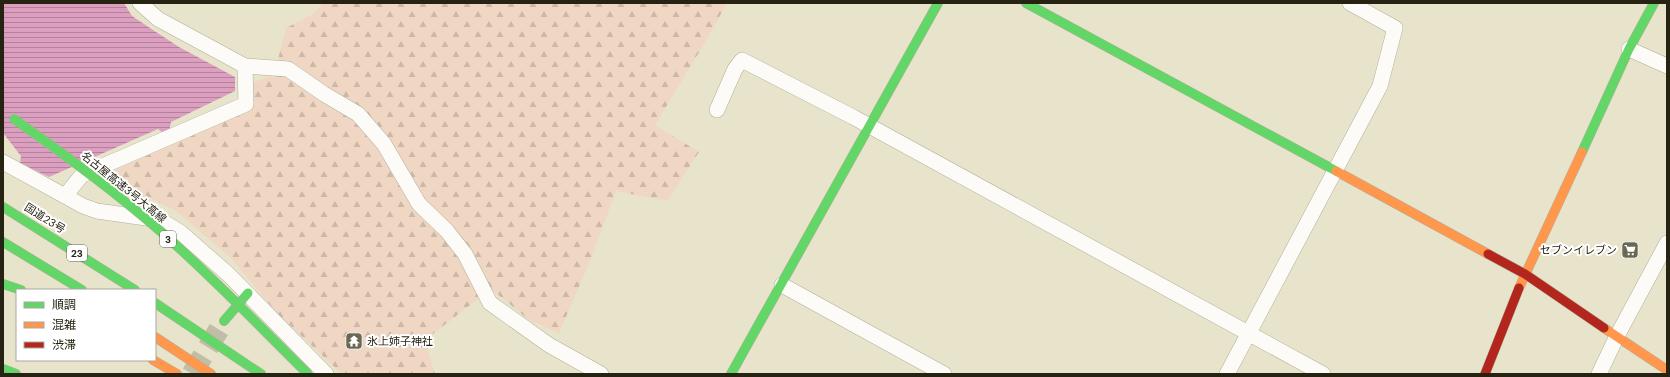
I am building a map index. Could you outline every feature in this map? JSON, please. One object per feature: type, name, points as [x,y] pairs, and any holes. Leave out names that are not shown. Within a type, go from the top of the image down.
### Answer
[{"type":"main road","points":[[731,374],[938,3]]},
{"type":"main road","points":[[1026,3],[1525,274],[1667,370]]},
{"type":"main road","points":[[1485,374],[1525,274],[1629,49],[1654,3]]},
{"type":"main road","name":"名古屋高速3号大高線","points":[[9,116],[82,168],[159,230],[201,268],[308,374]]},
{"type":"main road","name":"国道23号","points":[[5,203],[20,216],[132,289]]},
{"type":"main road","points":[[3,242],[80,289]]},
{"type":"main road","points":[[3,284],[19,289]]},
{"type":"main road","points":[[224,321],[248,293]]},
{"type":"main road","points":[[156,304],[261,374]]},
{"type":"main road","points":[[156,338],[211,374]]},
{"type":"main road","points":[[155,361],[177,374]]},
{"type":"main road","points":[[3,369],[16,374]]},
{"type":"street","points":[[140,3],[158,19],[245,66],[288,69],[324,94],[358,114],[384,144],[419,204],[447,231],[465,254],[490,303],[549,345],[601,374]]},
{"type":"street","points":[[1228,374],[1380,86],[1395,28],[1350,3]]},
{"type":"street","points":[[1629,49],[1667,66]]},
{"type":"street","points":[[717,110],[735,69],[742,60],[870,126],[1249,335],[1323,374]]},
{"type":"street","points":[[64,196],[82,175],[246,104],[245,66]]},
{"type":"street","points":[[3,162],[83,206],[97,211],[160,220],[180,232],[248,293],[280,328],[326,374]]},
{"type":"street","points":[[1598,374],[1667,243]]},
{"type":"street","points":[[782,285],[944,374]]},
{"type":"green space","points":[[324,3],[727,3],[655,125],[699,152],[667,201],[616,191],[588,266],[559,333],[529,320],[491,289],[425,340],[435,374],[342,374],[278,314],[230,257],[176,211],[141,193],[113,171],[249,109],[249,84],[274,75],[286,28],[313,14]]},
{"type":"shaded area","points":[[3,3],[124,3],[132,16],[153,30],[179,47],[235,77],[235,91],[171,122],[169,132],[163,133],[158,129],[49,177],[20,163],[21,156],[3,133]]},
{"type":"tunnel","points":[[192,374],[224,321]]},
{"type":"traffic: fast","points":[[731,374],[938,3]]},
{"type":"traffic: fast","points":[[1026,3],[1336,171]]},
{"type":"traffic: fast","points":[[1582,152],[1629,49],[1654,3]]},
{"type":"traffic: fast","points":[[14,119],[88,173],[159,230],[216,283],[308,374]]},
{"type":"traffic: fast","points":[[3,207],[133,289]]},
{"type":"traffic: fast","points":[[3,242],[80,289]]},
{"type":"traffic: fast","points":[[3,284],[18,289]]},
{"type":"traffic: fast","points":[[224,321],[248,293]]},
{"type":"traffic: fast","points":[[156,304],[261,374]]},
{"type":"traffic: fast","points":[[3,369],[16,374]]},
{"type":"traffic: slow","points":[[1519,288],[1582,152]]},
{"type":"traffic: slow","points":[[1336,171],[1488,254]]},
{"type":"traffic: slow","points":[[1604,328],[1667,370]]},
{"type":"traffic: slow","points":[[156,338],[211,374]]},
{"type":"traffic: slow","points":[[155,361],[177,374]]},
{"type":"traffic: jam","points":[[1488,254],[1525,274],[1604,328]]},
{"type":"traffic: jam","points":[[1485,374],[1519,288]]},
{"type":"place","name":"セブンイレブン","points":[[1630,250]]},
{"type":"place","name":"氷上姉子神社","points":[[354,341]]}]
